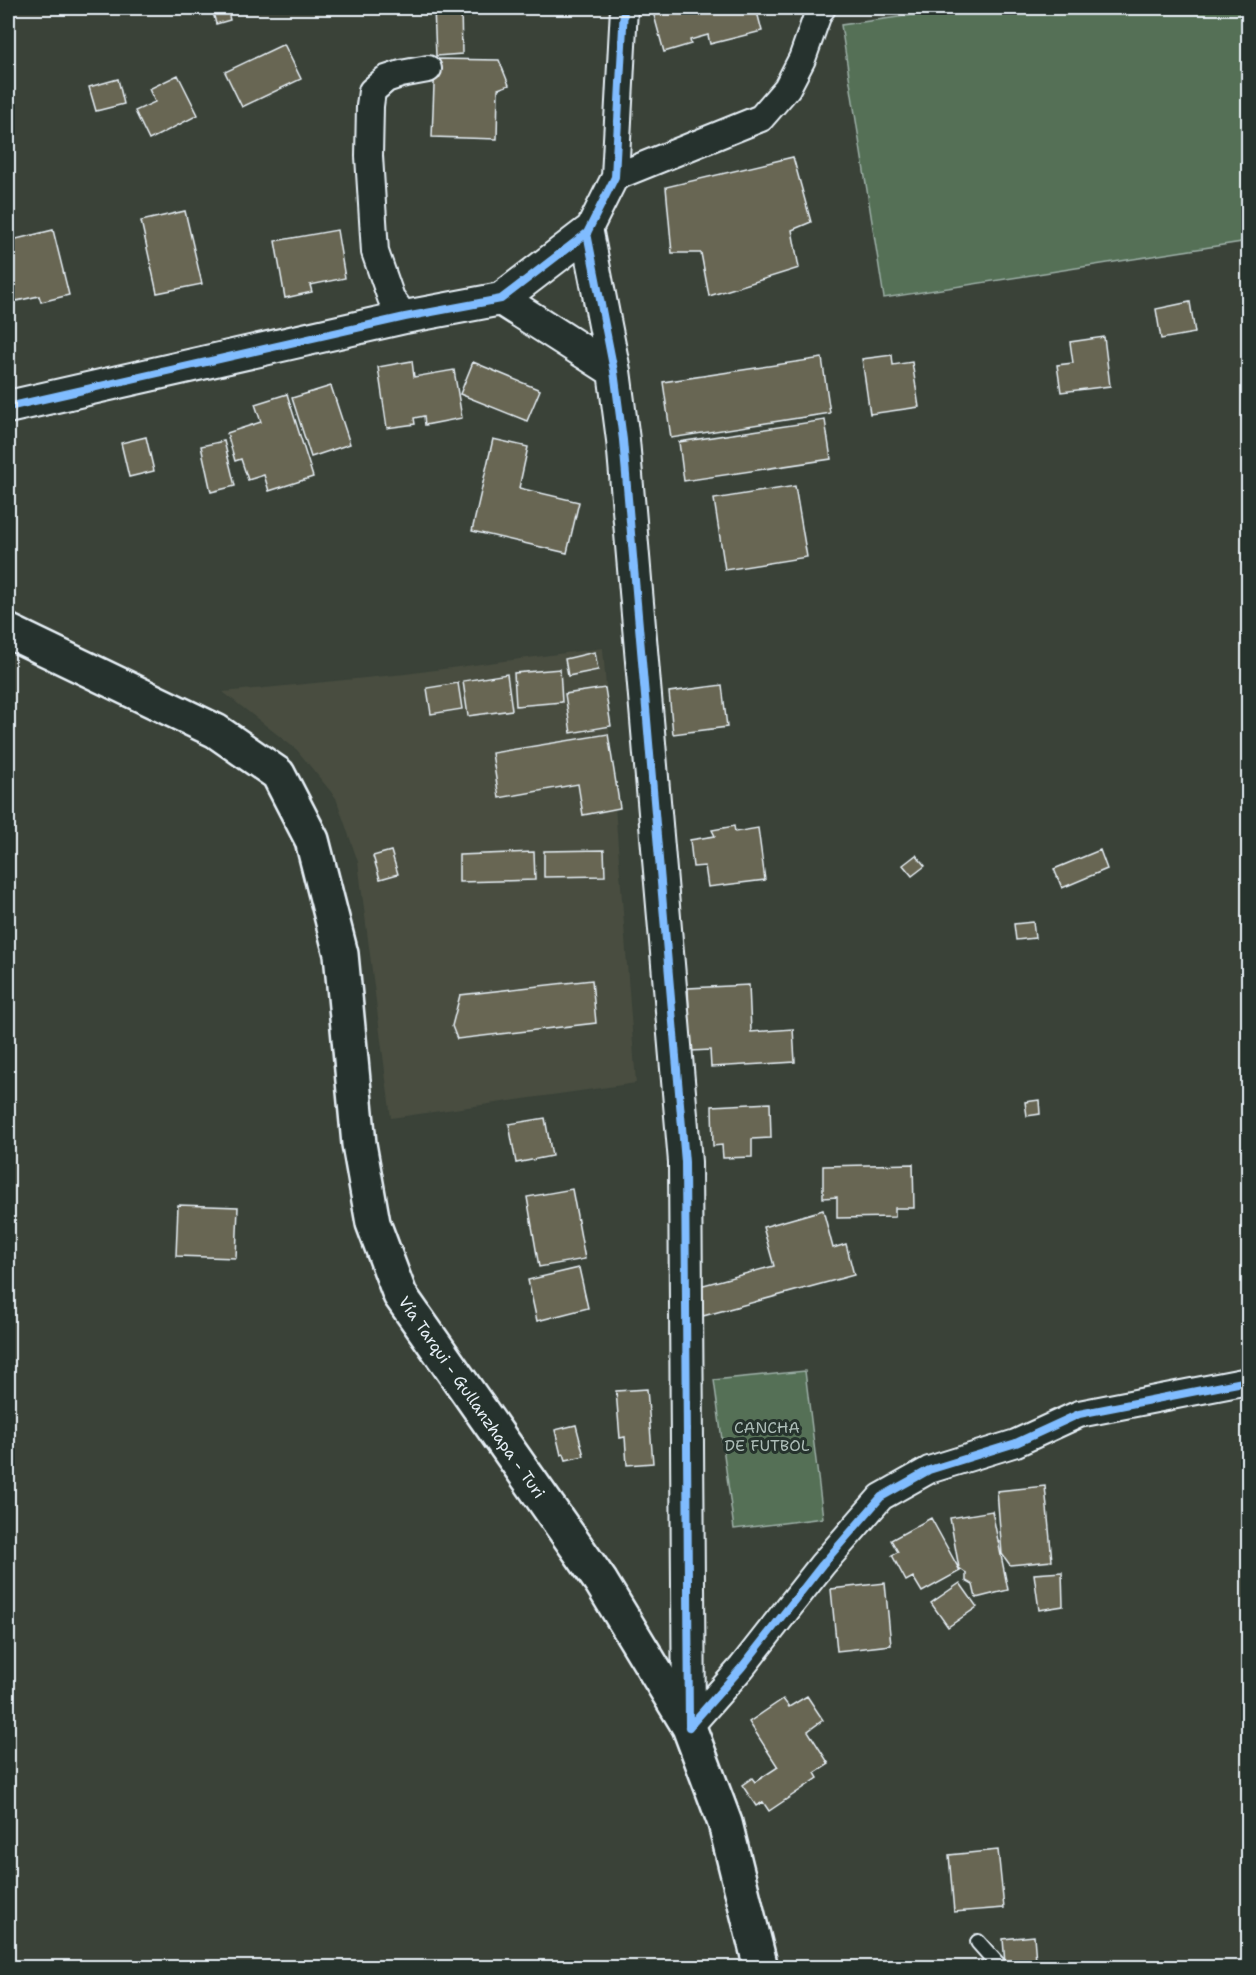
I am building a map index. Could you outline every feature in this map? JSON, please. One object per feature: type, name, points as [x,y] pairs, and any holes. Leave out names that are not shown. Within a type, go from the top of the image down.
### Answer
[{"type":"main road","name":"Vía Tarqui - Gullanzhapa - Turi","points":[[8,631],[216,731],[278,774],[312,840],[340,954],[359,1144],[373,1223],[400,1296],[601,1582],[689,1727],[725,1823],[761,1968]]},
{"type":"street","points":[[8,407],[405,317],[501,299],[587,233],[615,177],[624,8]]},
{"type":"street","points":[[615,177],[761,118],[787,88],[802,59],[822,8]]},
{"type":"street","points":[[405,317],[391,298],[375,252],[369,156],[370,106],[372,91],[386,79],[428,69]]},
{"type":"street","points":[[587,233],[614,371],[623,440],[685,1162],[689,1727]]},
{"type":"street","points":[[501,299],[614,371]]},
{"type":"street","points":[[689,1727],[742,1667],[822,1565],[880,1497],[929,1470],[1016,1443],[1079,1414],[1181,1396],[1248,1381]]},
{"type":"lane","points":[[978,1942],[1001,1968]]},
{"type":"shaded area","points":[[603,648],[636,1083],[391,1118],[358,862],[336,798],[297,750],[223,692],[405,674]]},
{"type":"green space","points":[[963,8],[1248,8],[1248,241],[884,298],[841,25]]},
{"type":"green space","name":"CANCHA DE FUTBOL","points":[[805,1371],[823,1518],[734,1529],[714,1380]]},
{"type":"building","points":[[212,8],[227,8],[230,20],[216,24]]},
{"type":"building","points":[[434,8],[461,8],[462,54],[436,56]]},
{"type":"building","points":[[652,8],[756,8],[762,31],[710,44],[708,35],[690,40],[691,44],[664,52]]},
{"type":"building","points":[[284,44],[301,79],[242,107],[225,72]]},
{"type":"building","points":[[435,59],[499,60],[509,85],[498,89],[497,139],[432,137]]},
{"type":"building","points":[[178,75],[198,115],[149,140],[135,111],[155,102],[149,89]]},
{"type":"building","points":[[118,79],[124,104],[96,111],[89,87]]},
{"type":"building","points":[[793,157],[811,222],[792,230],[799,268],[709,296],[701,253],[672,253],[666,187]]},
{"type":"building","points":[[185,211],[202,284],[157,293],[141,221]]},
{"type":"building","points":[[53,230],[69,295],[41,302],[39,296],[16,301],[8,267],[8,241]]},
{"type":"building","points":[[337,230],[345,278],[310,285],[312,292],[285,298],[275,241]]},
{"type":"building","points":[[1190,302],[1195,333],[1161,339],[1156,309]]},
{"type":"building","points":[[1104,337],[1110,386],[1061,392],[1057,365],[1073,363],[1070,342]]},
{"type":"building","points":[[892,355],[893,365],[912,362],[919,407],[870,414],[862,359]]},
{"type":"building","points":[[822,358],[830,413],[671,438],[663,382]]},
{"type":"building","points":[[412,361],[414,377],[454,370],[462,418],[425,425],[424,416],[414,418],[415,424],[387,428],[378,367]]},
{"type":"building","points":[[473,362],[540,390],[527,421],[460,394]]},
{"type":"building","points":[[331,386],[350,444],[311,457],[292,398]]},
{"type":"building","points":[[287,394],[313,477],[269,491],[264,475],[248,480],[241,459],[235,461],[227,433],[261,422],[255,404]]},
{"type":"building","points":[[825,420],[831,459],[684,481],[679,442]]},
{"type":"building","points":[[146,437],[154,471],[129,477],[121,443]]},
{"type":"building","points":[[493,439],[528,447],[519,488],[579,502],[567,553],[472,531]]},
{"type":"building","points":[[224,441],[235,486],[211,492],[201,446]]},
{"type":"building","points":[[795,486],[807,557],[725,570],[714,499]]},
{"type":"building","points":[[595,652],[598,670],[568,676],[565,659]]},
{"type":"building","points":[[560,669],[562,702],[516,706],[514,673]]},
{"type":"building","points":[[507,674],[512,710],[468,716],[463,681]]},
{"type":"building","points":[[458,683],[462,709],[431,714],[427,688]]},
{"type":"building","points":[[722,685],[727,727],[673,734],[669,692]]},
{"type":"building","points":[[605,688],[611,726],[571,733],[565,694]]},
{"type":"building","points":[[608,734],[620,808],[583,815],[578,784],[499,798],[492,753]]},
{"type":"building","points":[[734,826],[735,832],[758,828],[765,880],[708,887],[705,866],[693,867],[690,840],[715,836],[712,830]]},
{"type":"building","points":[[604,850],[605,876],[544,877],[544,851]]},
{"type":"building","points":[[1100,850],[1107,869],[1062,888],[1054,869]]},
{"type":"building","points":[[391,851],[398,874],[380,879],[373,856]]},
{"type":"building","points":[[534,852],[535,880],[459,882],[459,855]]},
{"type":"building","points":[[916,855],[925,866],[912,876],[903,865]]},
{"type":"building","points":[[1033,922],[1035,938],[1016,940],[1014,924]]},
{"type":"building","points":[[592,980],[596,1023],[457,1039],[452,1026],[460,995]]},
{"type":"building","points":[[749,985],[751,1032],[793,1029],[795,1062],[711,1067],[710,1050],[691,1051],[688,988]]},
{"type":"building","points":[[1039,1100],[1040,1114],[1027,1116],[1025,1102]]},
{"type":"building","points":[[770,1103],[771,1138],[752,1139],[752,1157],[723,1158],[722,1145],[713,1146],[712,1106]]},
{"type":"building","points":[[545,1118],[552,1156],[516,1163],[509,1124]]},
{"type":"building","points":[[913,1164],[914,1208],[895,1208],[895,1217],[837,1218],[837,1197],[823,1198],[823,1166]]},
{"type":"building","points":[[572,1189],[585,1259],[539,1267],[527,1197]]},
{"type":"building","points":[[178,1205],[238,1207],[236,1258],[176,1256]]},
{"type":"building","points":[[823,1210],[833,1248],[846,1244],[854,1275],[703,1316],[696,1287],[774,1266],[763,1227]]},
{"type":"building","points":[[579,1268],[588,1308],[537,1321],[528,1280]]},
{"type":"building","points":[[647,1389],[653,1463],[627,1465],[625,1437],[620,1438],[616,1391]]},
{"type":"building","points":[[576,1425],[584,1456],[566,1460],[564,1454],[561,1455],[555,1430]]},
{"type":"building","points":[[1045,1486],[1052,1561],[1010,1565],[1002,1554],[997,1491]]},
{"type":"building","points":[[992,1511],[1008,1590],[976,1598],[973,1585],[966,1581],[966,1573],[959,1568],[950,1518]]},
{"type":"building","points":[[931,1518],[960,1571],[922,1592],[913,1577],[906,1581],[892,1555],[898,1552],[891,1540]]},
{"type":"building","points":[[1062,1572],[1063,1606],[1039,1610],[1034,1574]]},
{"type":"building","points":[[885,1583],[891,1645],[837,1651],[831,1589]]},
{"type":"building","points":[[960,1583],[977,1607],[948,1627],[931,1603]]},
{"type":"building","points":[[807,1696],[823,1720],[808,1731],[829,1764],[815,1773],[818,1778],[769,1811],[763,1802],[756,1806],[742,1785],[752,1778],[755,1782],[778,1767],[749,1722],[783,1699],[789,1707]]},
{"type":"building","points":[[998,1850],[1004,1908],[954,1912],[949,1855]]},
{"type":"building","points":[[1034,1936],[1036,1961],[1005,1964],[1003,1939]]},
{"type":"cycle path","points":[[8,407],[405,317],[501,299],[587,233],[615,177],[624,8]]},
{"type":"cycle path","points":[[587,233],[614,371],[623,440],[685,1162],[689,1727]]},
{"type":"cycle path","points":[[689,1727],[742,1667],[822,1565],[881,1497],[929,1470],[1016,1443],[1079,1414],[1248,1381]]}]
